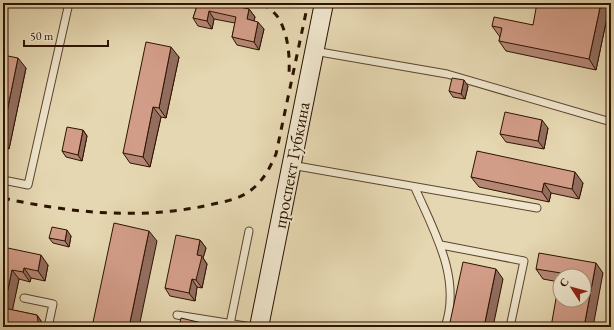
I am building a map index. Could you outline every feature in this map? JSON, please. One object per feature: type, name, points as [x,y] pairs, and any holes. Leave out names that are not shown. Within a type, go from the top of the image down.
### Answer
[{"type":"main road","name":"проспект Губкина","points":[[259,327],[290,165],[324,3]]},
{"type":"lane","points":[[3,180],[28,185],[69,3]]},
{"type":"lane","points":[[314,51],[447,74],[611,122]]},
{"type":"lane","points":[[290,165],[415,188],[538,208]]},
{"type":"lane","points":[[415,188],[441,245],[450,278],[450,314],[445,327]]},
{"type":"lane","points":[[230,324],[249,231]]},
{"type":"lane","points":[[441,245],[524,261],[510,327]]},
{"type":"lane","points":[[24,298],[53,304],[48,327]]},
{"type":"lane","points":[[177,315],[252,327]]},
{"type":"building","points":[[198,3],[220,3],[249,9],[247,19],[258,22],[254,42],[232,37],[236,17],[209,11],[207,21],[193,18]]},
{"type":"building","points":[[537,3],[601,3],[589,59],[499,41],[502,28],[492,26],[494,17],[533,25]]},
{"type":"building","points":[[146,42],[171,47],[159,108],[153,107],[143,157],[123,153]]},
{"type":"building","points":[[3,55],[18,58],[3,131]]},
{"type":"building","points":[[452,78],[464,80],[461,94],[449,91]]},
{"type":"building","points":[[505,112],[542,120],[538,141],[500,134]]},
{"type":"building","points":[[67,127],[83,130],[78,155],[62,151]]},
{"type":"building","points":[[477,151],[575,172],[572,189],[544,183],[542,192],[471,177]]},
{"type":"building","points":[[610,204],[611,205],[611,218],[607,217]]},
{"type":"building","points":[[114,223],[149,231],[129,327],[92,327]]},
{"type":"building","points":[[52,227],[67,230],[65,241],[49,238]]},
{"type":"building","points":[[176,235],[200,240],[197,255],[202,256],[196,280],[192,279],[189,293],[165,288]]},
{"type":"building","points":[[3,247],[41,255],[38,271],[24,268],[23,272],[12,270],[4,308],[37,315],[37,327],[3,327]]},
{"type":"building","points":[[539,253],[596,263],[592,284],[592,268],[552,268],[552,272],[536,269]]},
{"type":"building","points":[[463,262],[496,269],[484,327],[449,327]]},
{"type":"building","points":[[554,308],[588,308],[584,327],[551,327]]},
{"type":"building","points":[[181,318],[206,324],[205,327],[179,327]]},
{"type":"railway","points":[[263,3],[274,12],[284,29],[289,52],[289,74]]},
{"type":"railway","points":[[3,198],[54,208],[106,213],[132,213],[184,210],[229,200],[247,193],[257,185],[264,176],[276,154],[308,3]]}]
